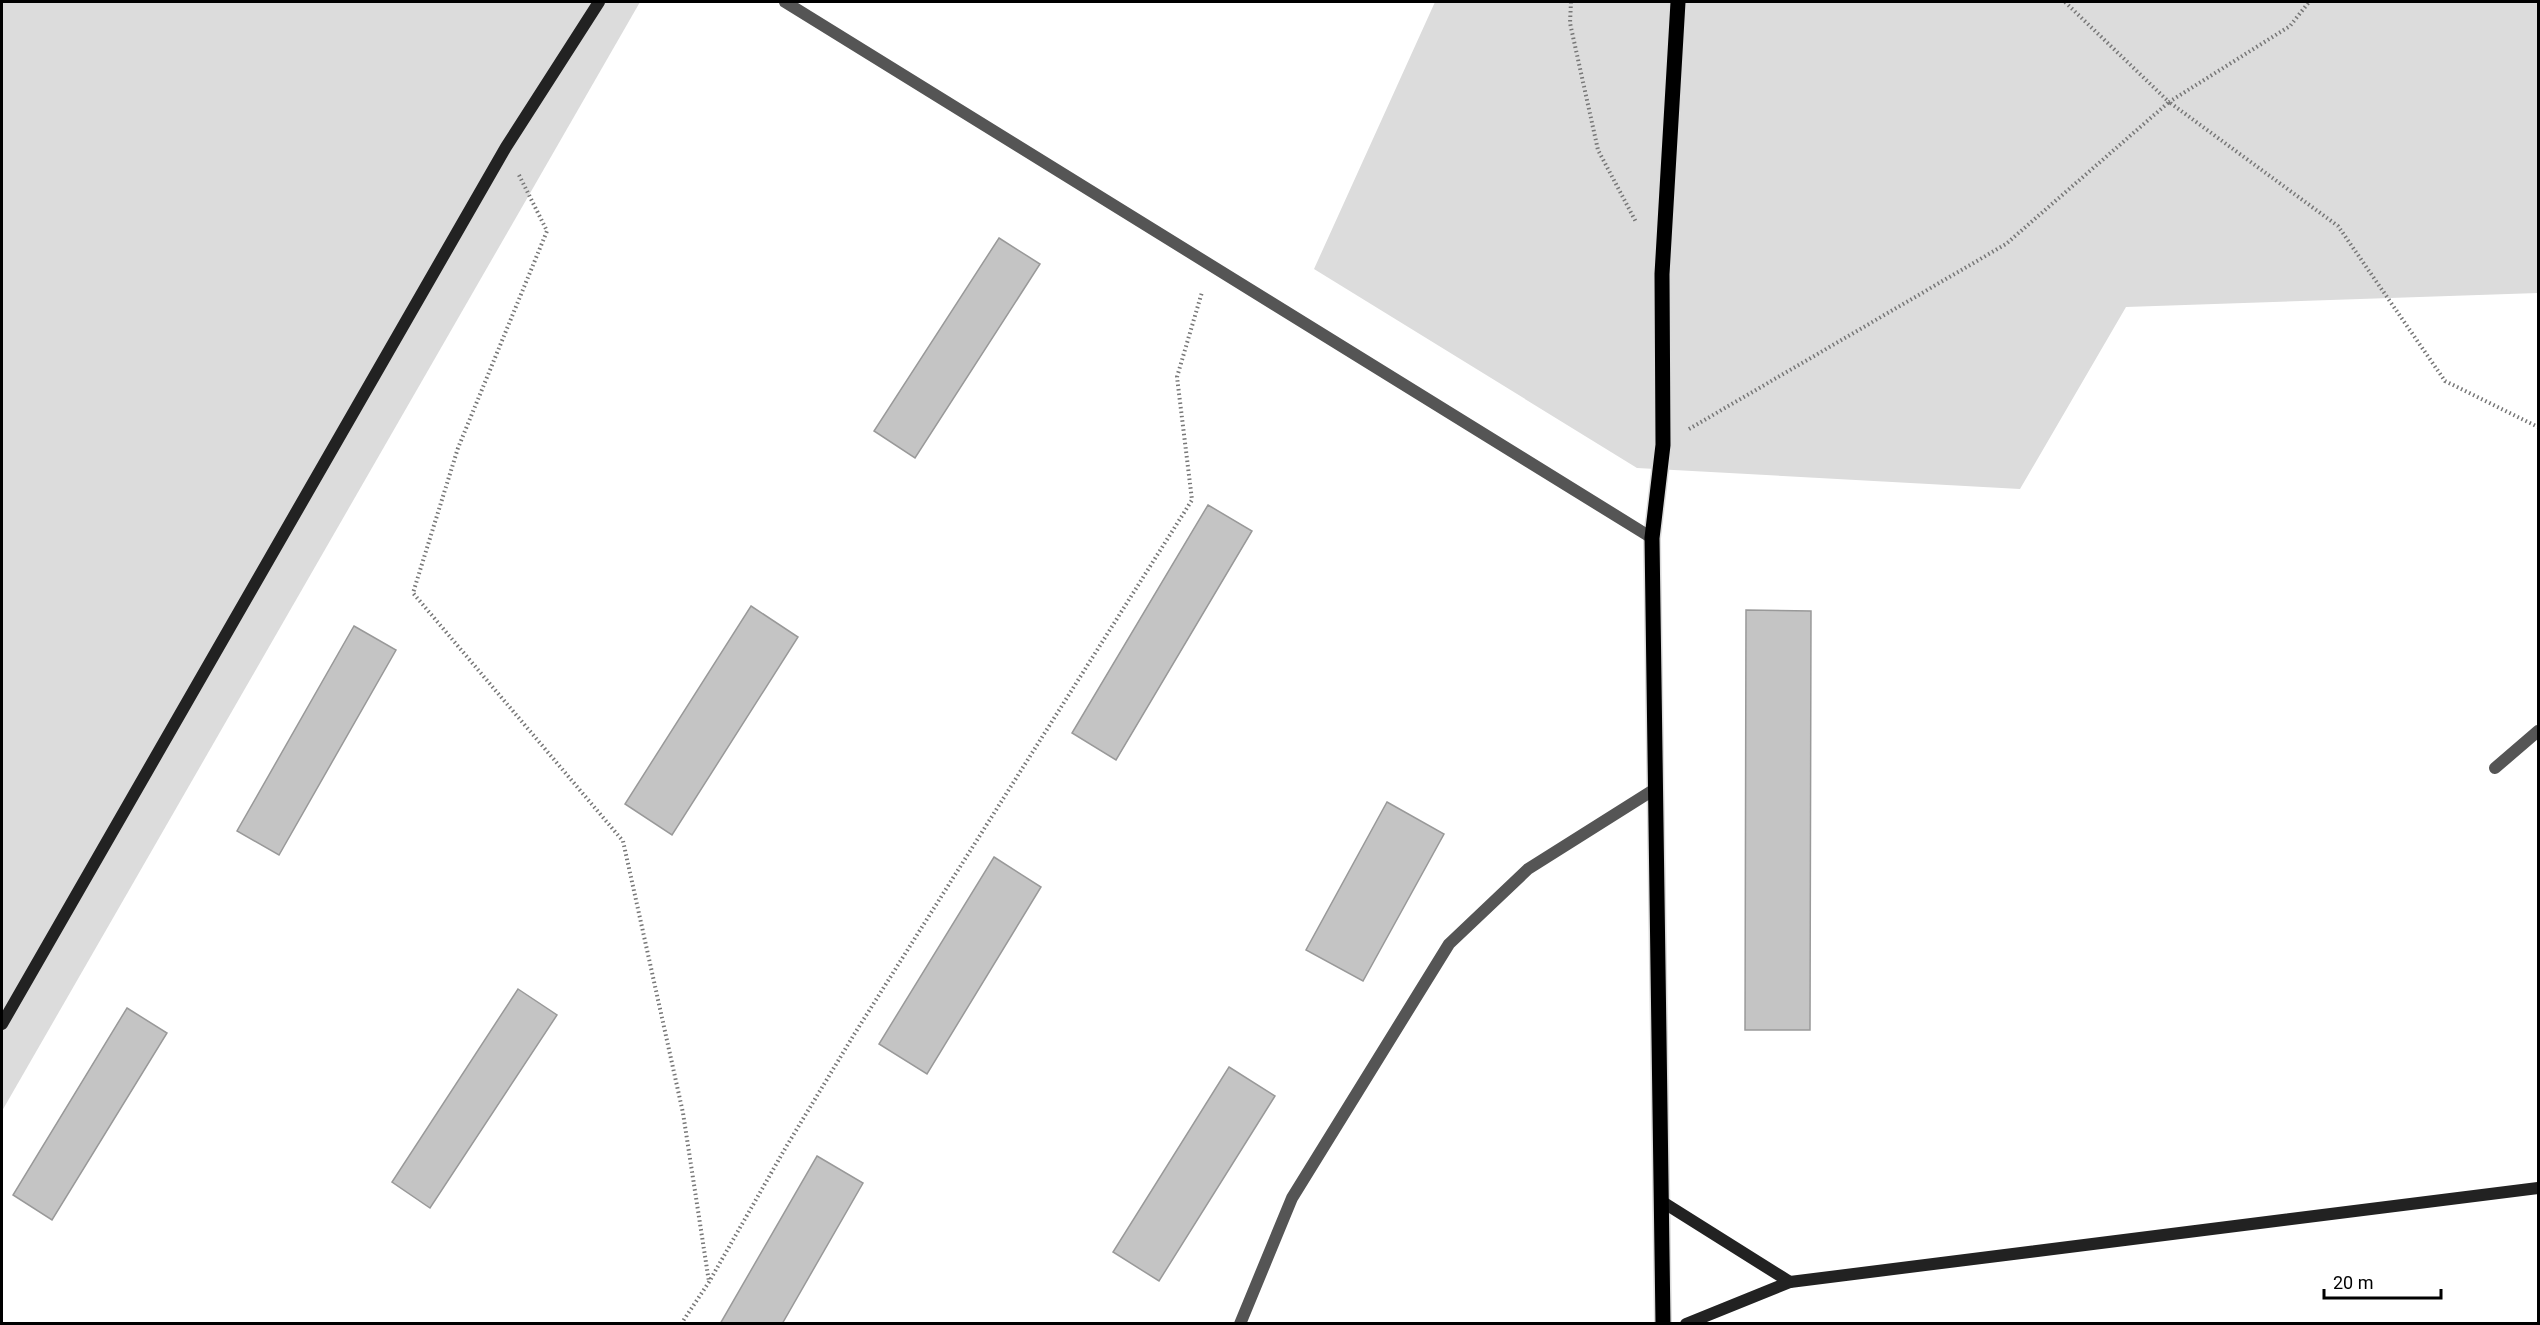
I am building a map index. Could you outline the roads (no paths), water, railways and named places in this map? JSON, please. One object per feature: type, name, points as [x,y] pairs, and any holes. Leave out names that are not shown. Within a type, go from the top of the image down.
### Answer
[{"type":"main road","points":[[1663,1323],[1652,538],[1663,445],[1662,274],[1678,2]]},
{"type":"street","points":[[2,1024],[506,147],[599,2]]},
{"type":"street","points":[[785,2],[1652,538]]},
{"type":"street","points":[[2495,768],[2538,731]]},
{"type":"street","points":[[1240,1323],[1292,1198],[1449,944],[1528,869],[1655,789]]},
{"type":"street","points":[[1686,1323],[1790,1282],[2538,1188]]},
{"type":"street","points":[[1661,1201],[1790,1282]]}]
